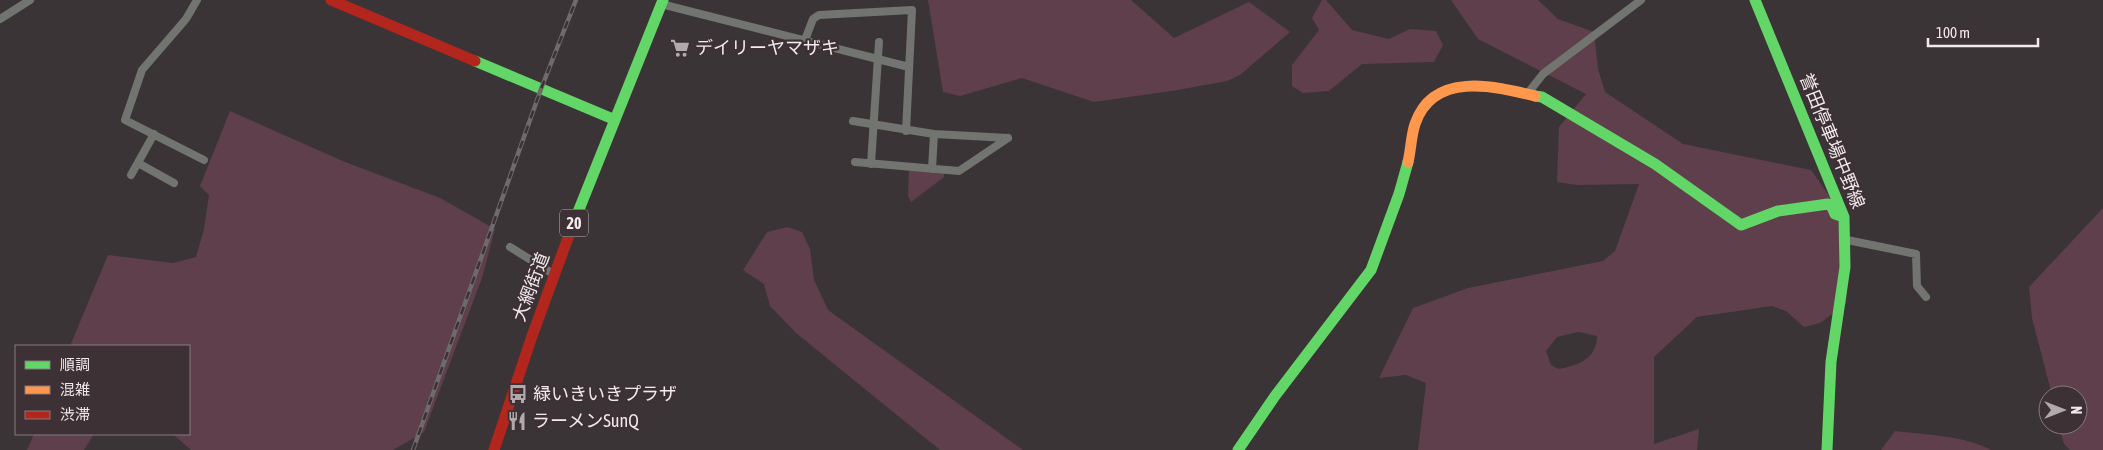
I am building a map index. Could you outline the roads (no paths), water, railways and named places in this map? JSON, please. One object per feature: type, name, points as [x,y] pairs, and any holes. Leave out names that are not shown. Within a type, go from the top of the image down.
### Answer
[{"type":"street","points":[[0,19],[30,0]]},
{"type":"street","points":[[197,0],[186,20],[142,70],[125,120],[204,160]]},
{"type":"street","points":[[331,0],[613,119]]},
{"type":"street","points":[[1528,93],[1543,74],[1641,0]]},
{"type":"street","name":"誉田停車場中野線","points":[[1755,0],[1844,217],[1846,262],[1832,353],[1827,450]]},
{"type":"street","points":[[662,2],[909,67]]},
{"type":"street","name":"大網街道","points":[[494,450],[520,367],[613,119],[662,2]]},
{"type":"street","points":[[805,40],[813,19],[819,15],[912,10],[906,131]]},
{"type":"street","points":[[871,164],[876,59],[879,42]]},
{"type":"street","points":[[1238,450],[1275,396],[1371,270],[1399,194],[1410,154],[1415,124],[1427,101],[1441,93],[1465,85],[1528,93],[1553,103],[1655,164],[1741,225],[1778,211],[1828,204],[1832,207],[1835,214],[1844,217]]},
{"type":"street","points":[[853,121],[906,131],[1008,138],[959,171],[855,162]]},
{"type":"street","points":[[131,175],[154,134]]},
{"type":"street","points":[[932,169],[934,134]]},
{"type":"street","points":[[138,163],[174,183]]},
{"type":"street","points":[[1846,240],[1916,254],[1917,286],[1926,297]]},
{"type":"street","points":[[510,247],[555,275]]},
{"type":"railway","points":[[413,450],[541,89],[576,0]]},
{"type":"place","name":"デイリーヤマザキ","points":[[680,48]]},
{"type":"place","name":"緑いきいきプラザ","points":[[518,394]]},
{"type":"place","name":"ラーメンSunQ","points":[[517,421]]}]
